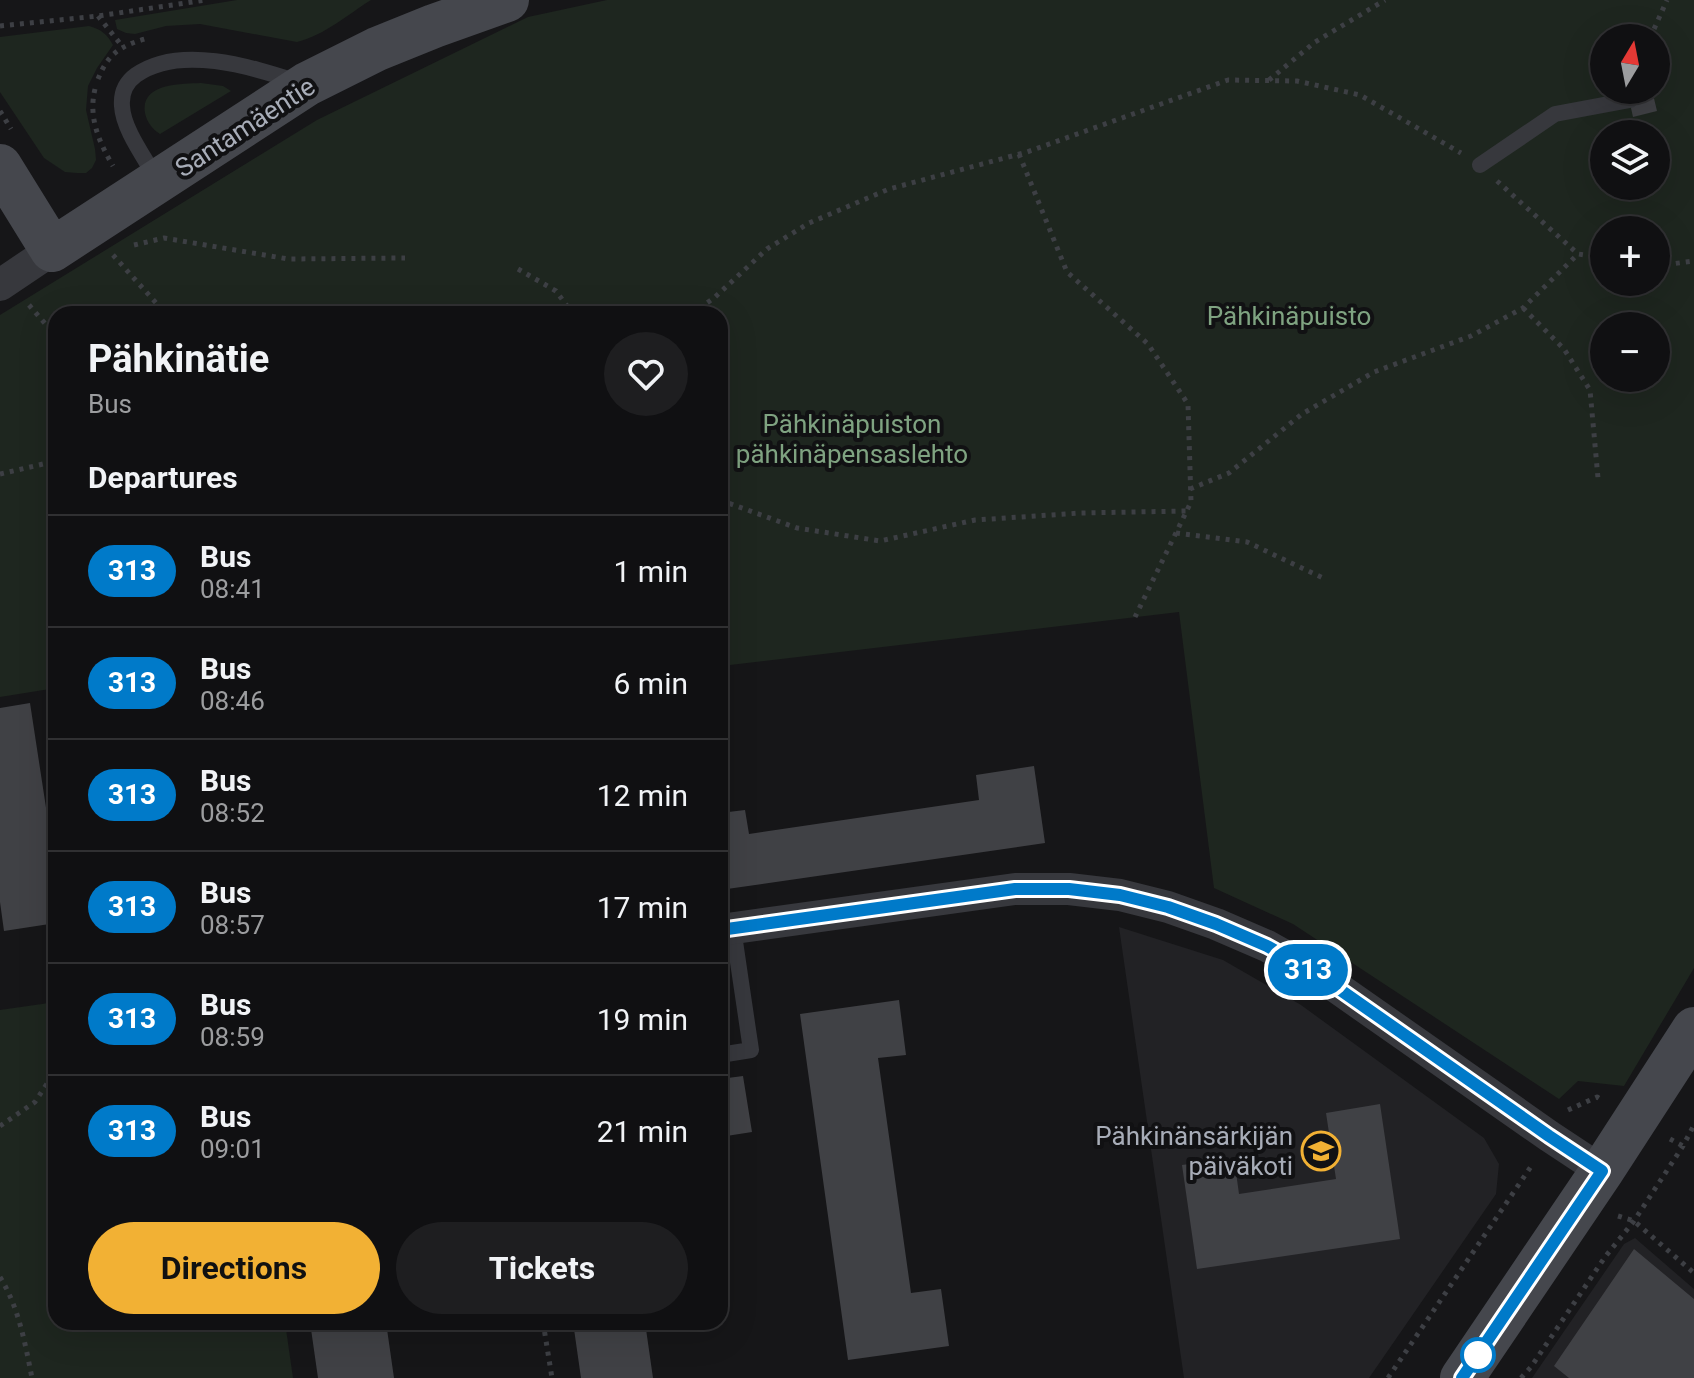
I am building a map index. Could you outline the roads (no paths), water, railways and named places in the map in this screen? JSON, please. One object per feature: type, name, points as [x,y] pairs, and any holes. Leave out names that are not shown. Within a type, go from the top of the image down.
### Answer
[{"type":"street","name":"Santamäentie","points":[[0,285],[52,250],[150,168],[377,49],[507,0]]},
{"type":"street","points":[[7,150],[52,250]]},
{"type":"street","points":[[728,929],[1015,889],[1069,889],[1120,895],[1168,907],[1267,946],[1319,975],[1602,1171]]},
{"type":"street","points":[[1462,1378],[1694,1029]]},
{"type":"lane","points":[[150,168],[125,122],[122,108],[122,91],[131,78],[147,67],[188,59],[215,61],[307,84]]},
{"type":"lane","points":[[1480,165],[1555,114],[1609,104]]},
{"type":"lane","points":[[728,939],[751,1050],[728,1054]]},
{"type":"place","name":"Pähkinänsärkijän päiväkoti","points":[[1321,1151]]},
{"type":"park label","name":"Pähkinäpuisto","points":[[1289,316]]},
{"type":"park label","name":"Pähkinäpuiston pähkinäpensaslehto","points":[[852,439]]}]
